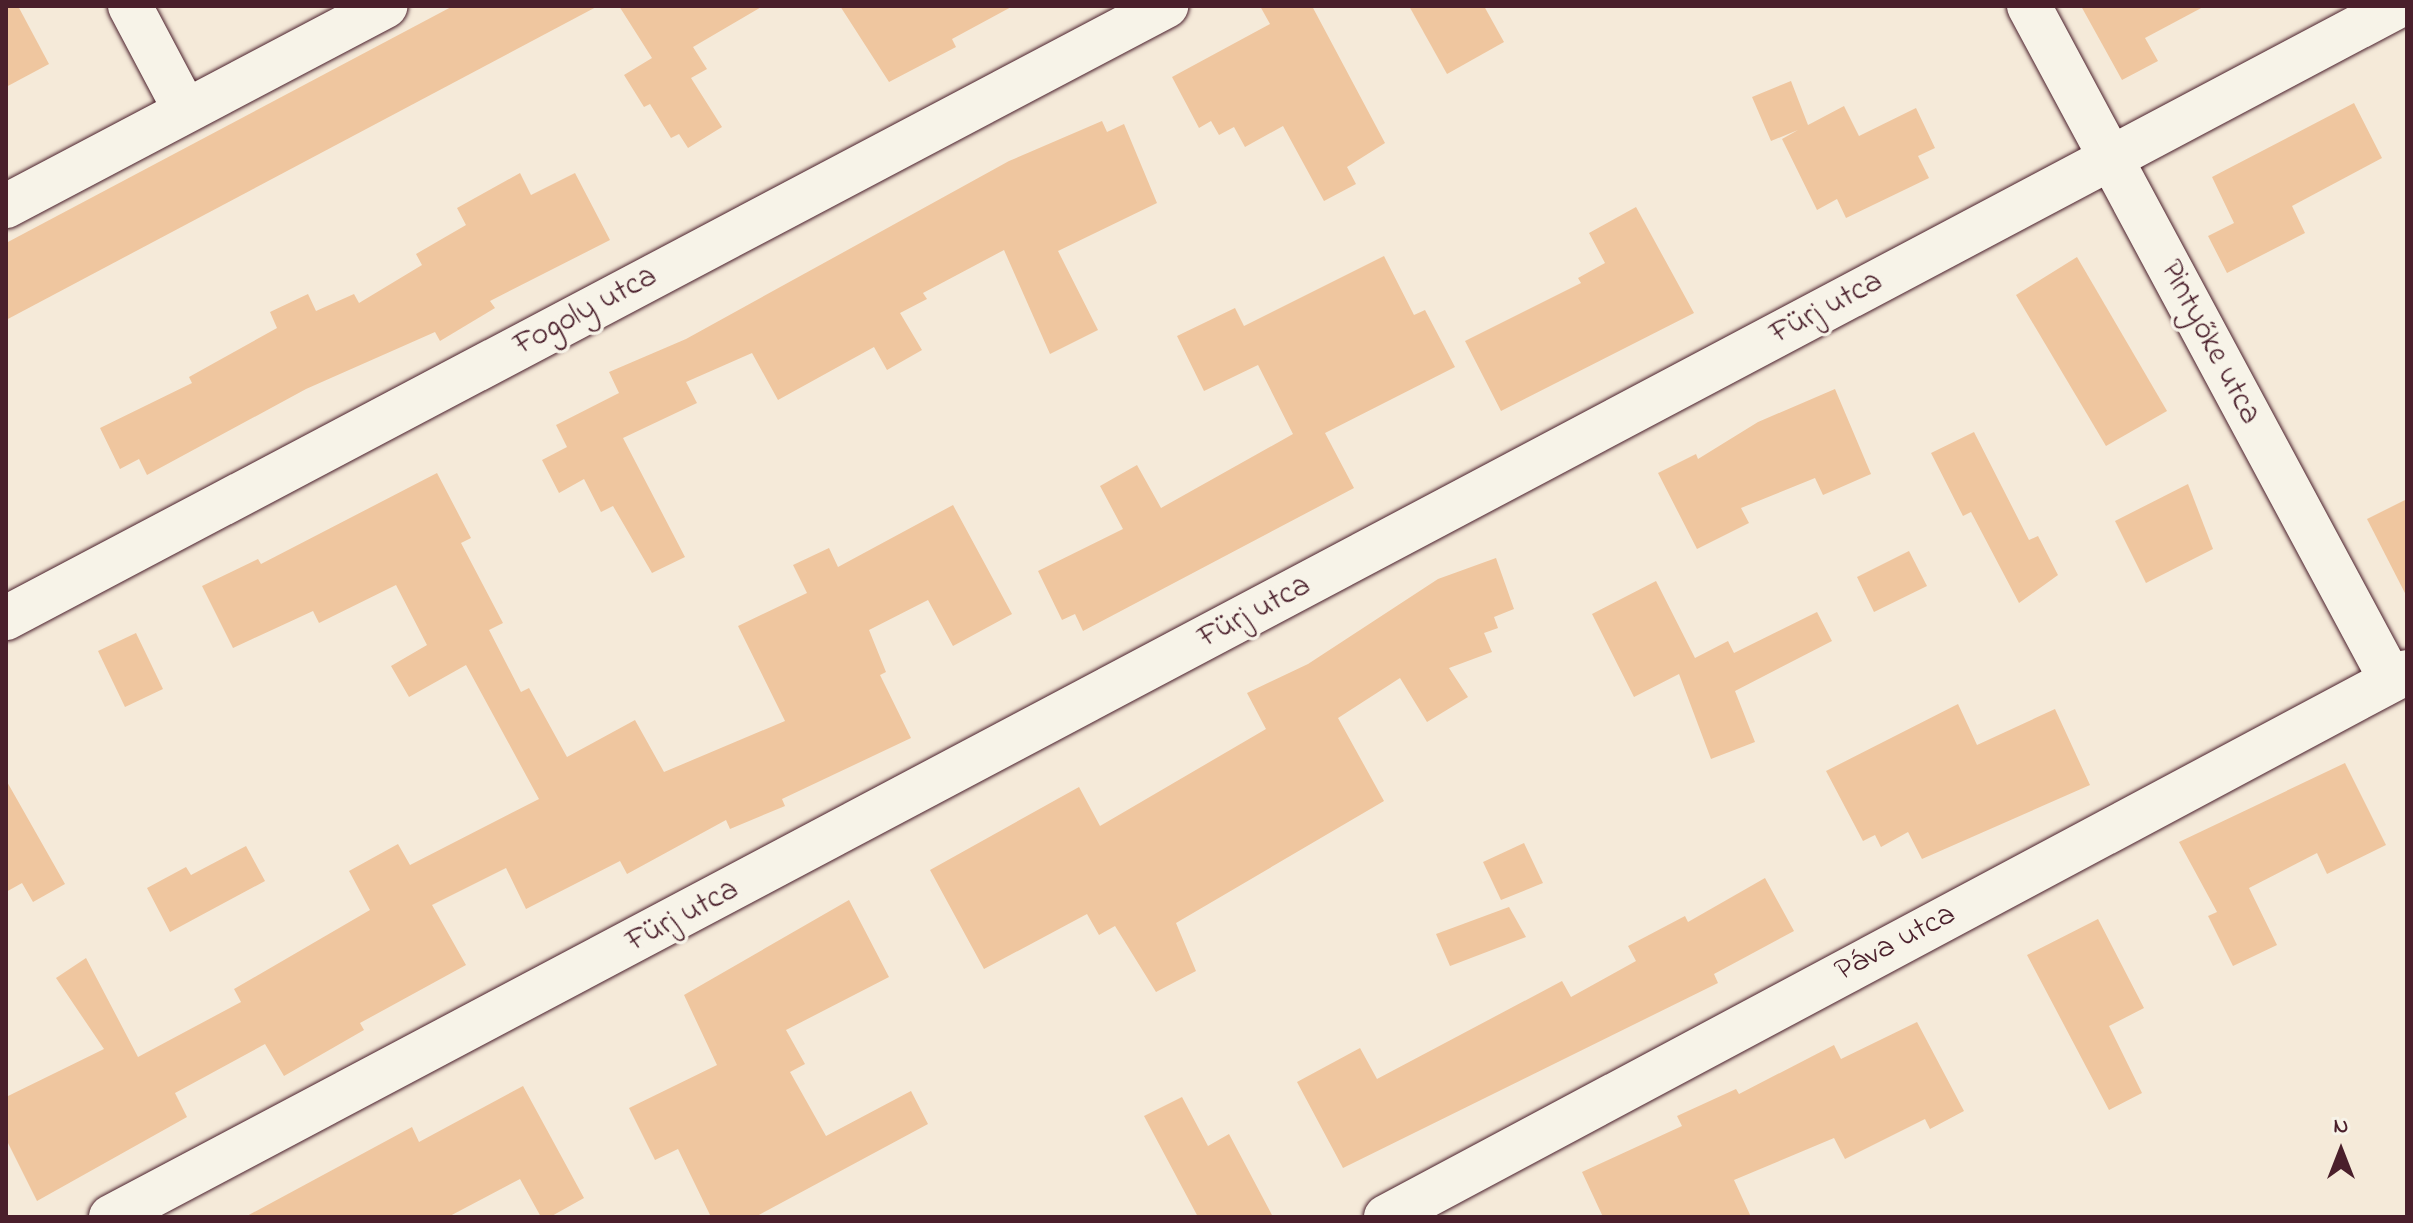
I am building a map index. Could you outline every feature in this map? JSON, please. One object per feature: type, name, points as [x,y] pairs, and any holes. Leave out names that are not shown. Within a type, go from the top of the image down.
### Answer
[{"type":"street","points":[[130,6],[185,110]]},
{"type":"street","points":[[6,206],[385,6]]},
{"type":"street","name":"Fogoly utca","points":[[6,618],[1166,6]]},
{"type":"street","name":"Pintyőke utca","points":[[2029,6],[2110,159],[2399,676]]},
{"type":"street","name":"Fürj utca","points":[[111,1217],[2398,6]]},
{"type":"street","name":"Páva utca","points":[[1386,1217],[2399,676]]},
{"type":"building","points":[[6,6],[18,6],[49,64],[6,87]]},
{"type":"building","points":[[453,6],[598,6],[6,320],[6,243]]},
{"type":"building","points":[[619,6],[763,6],[693,47],[707,69],[691,78],[722,127],[688,148],[679,134],[671,138],[650,104],[644,107],[624,75],[652,58]]},
{"type":"building","points":[[840,6],[1013,6],[952,39],[956,47],[889,82]]},
{"type":"building","points":[[1260,6],[1312,6],[1385,143],[1347,167],[1356,184],[1324,201],[1283,126],[1245,147],[1234,127],[1219,135],[1211,121],[1199,128],[1172,77],[1270,24]]},
{"type":"building","points":[[1409,6],[1484,6],[1504,42],[1447,74]]},
{"type":"building","points":[[2081,6],[2205,6],[2145,38],[2158,61],[2122,80]]},
{"type":"building","points":[[1791,81],[1808,125],[1844,106],[1859,136],[1916,108],[1935,148],[1918,156],[1929,178],[1846,218],[1837,199],[1817,210],[1782,139],[1798,130],[1771,141],[1752,97]]},
{"type":"building","points":[[2354,103],[2382,158],[2292,206],[2305,233],[2227,273],[2208,236],[2234,223],[2212,177]]},
{"type":"building","points":[[1102,121],[1107,132],[1124,124],[1157,203],[1058,251],[1098,330],[1050,354],[1004,250],[923,293],[927,299],[900,313],[922,350],[887,370],[874,347],[778,400],[752,353],[686,382],[697,403],[623,438],[685,557],[652,573],[613,506],[601,512],[584,479],[559,493],[542,460],[567,447],[556,425],[619,393],[609,372],[686,339],[1009,161]]},
{"type":"building","points":[[520,173],[531,195],[575,173],[610,240],[490,301],[495,308],[440,341],[435,332],[306,389],[147,475],[139,459],[120,469],[100,428],[192,383],[189,377],[277,328],[270,312],[308,294],[316,311],[354,294],[359,303],[422,265],[416,254],[466,225],[457,208]]},
{"type":"building","points":[[1636,207],[1694,313],[1501,411],[1465,341],[1581,283],[1578,278],[1605,263],[1589,233]]},
{"type":"building","points":[[1384,256],[1414,315],[1425,310],[1455,367],[1325,433],[1354,488],[1083,631],[1075,614],[1062,620],[1038,571],[1123,529],[1100,486],[1137,465],[1161,508],[1293,434],[1258,365],[1204,391],[1177,336],[1235,308],[1244,326]]},
{"type":"building","points":[[2077,257],[2167,411],[2106,446],[2016,295]]},
{"type":"building","points":[[1835,389],[1871,474],[1823,495],[1815,478],[1741,508],[1749,523],[1697,549],[1658,473],[1696,454],[1698,459],[1758,422]]},
{"type":"building","points":[[1974,432],[2029,540],[2038,536],[2058,575],[2019,603],[1971,512],[1963,516],[1931,453]]},
{"type":"building","points":[[437,473],[471,538],[461,543],[503,623],[489,630],[521,692],[529,688],[567,757],[635,720],[664,772],[785,721],[738,626],[807,593],[793,565],[829,548],[838,567],[953,505],[1012,614],[953,646],[928,600],[869,630],[886,672],[880,675],[911,738],[782,799],[785,806],[730,829],[726,820],[627,874],[620,861],[526,909],[506,868],[432,905],[466,965],[360,1023],[364,1030],[284,1076],[265,1044],[175,1093],[187,1117],[37,1201],[6,1139],[6,1097],[104,1049],[56,978],[86,958],[138,1057],[241,1002],[234,989],[370,910],[349,871],[398,844],[410,865],[539,799],[466,665],[409,697],[391,666],[427,645],[396,585],[319,623],[313,611],[233,648],[202,586],[258,559],[261,564]]},
{"type":"building","points":[[2188,484],[2213,549],[2146,583],[2115,521]]},
{"type":"building","points":[[2407,499],[2407,597],[2367,519]]},
{"type":"building","points":[[1909,551],[1927,586],[1874,612],[1857,577]]},
{"type":"building","points":[[1496,558],[1514,609],[1494,617],[1498,628],[1484,633],[1492,652],[1449,668],[1468,697],[1427,722],[1400,678],[1338,718],[1384,801],[1176,923],[1196,971],[1156,992],[1115,926],[1099,935],[1087,914],[984,969],[930,870],[1079,787],[1100,826],[1266,729],[1247,693],[1308,664],[1438,579]]},
{"type":"building","points":[[1656,581],[1695,658],[1728,641],[1734,653],[1817,612],[1832,641],[1735,691],[1755,742],[1711,759],[1679,674],[1634,697],[1592,614]]},
{"type":"building","points":[[136,633],[163,689],[125,707],[98,651]]},
{"type":"building","points":[[1958,704],[1977,745],[2055,709],[2090,785],[1922,859],[1908,832],[1881,847],[1875,835],[1863,841],[1826,771]]},
{"type":"building","points":[[2345,763],[2386,845],[2327,874],[2317,853],[2249,888],[2277,945],[2233,966],[2208,916],[2217,912],[2179,842]]},
{"type":"building","points":[[6,780],[65,884],[33,902],[22,883],[6,892]]},
{"type":"building","points":[[1524,843],[1543,883],[1501,900],[1483,862]]},
{"type":"building","points":[[246,846],[265,881],[170,932],[147,888],[186,867],[191,875]]},
{"type":"building","points":[[1765,878],[1794,931],[1714,974],[1718,983],[1343,1168],[1297,1082],[1360,1048],[1377,1079],[1562,981],[1571,997],[1636,961],[1628,946],[1685,916],[1688,922]]},
{"type":"building","points":[[849,900],[889,977],[786,1030],[805,1064],[790,1072],[826,1136],[911,1091],[928,1124],[755,1217],[711,1217],[678,1149],[655,1160],[629,1108],[717,1065],[684,995]]},
{"type":"building","points":[[1509,907],[1526,937],[1450,966],[1436,934]]},
{"type":"building","points":[[2098,919],[2144,1008],[2109,1026],[2142,1093],[2109,1110],[2027,955]]},
{"type":"building","points":[[1917,1022],[1964,1111],[1930,1129],[1925,1119],[1845,1159],[1834,1138],[1734,1180],[1751,1217],[1603,1217],[1582,1172],[1682,1126],[1677,1116],[1736,1089],[1739,1094],[1834,1045],[1841,1059]]},
{"type":"building","points":[[523,1086],[584,1198],[550,1217],[541,1217],[520,1179],[448,1217],[245,1217],[412,1127],[419,1142]]},
{"type":"building","points":[[1182,1097],[1208,1146],[1229,1134],[1273,1217],[1198,1217],[1144,1116]]}]
